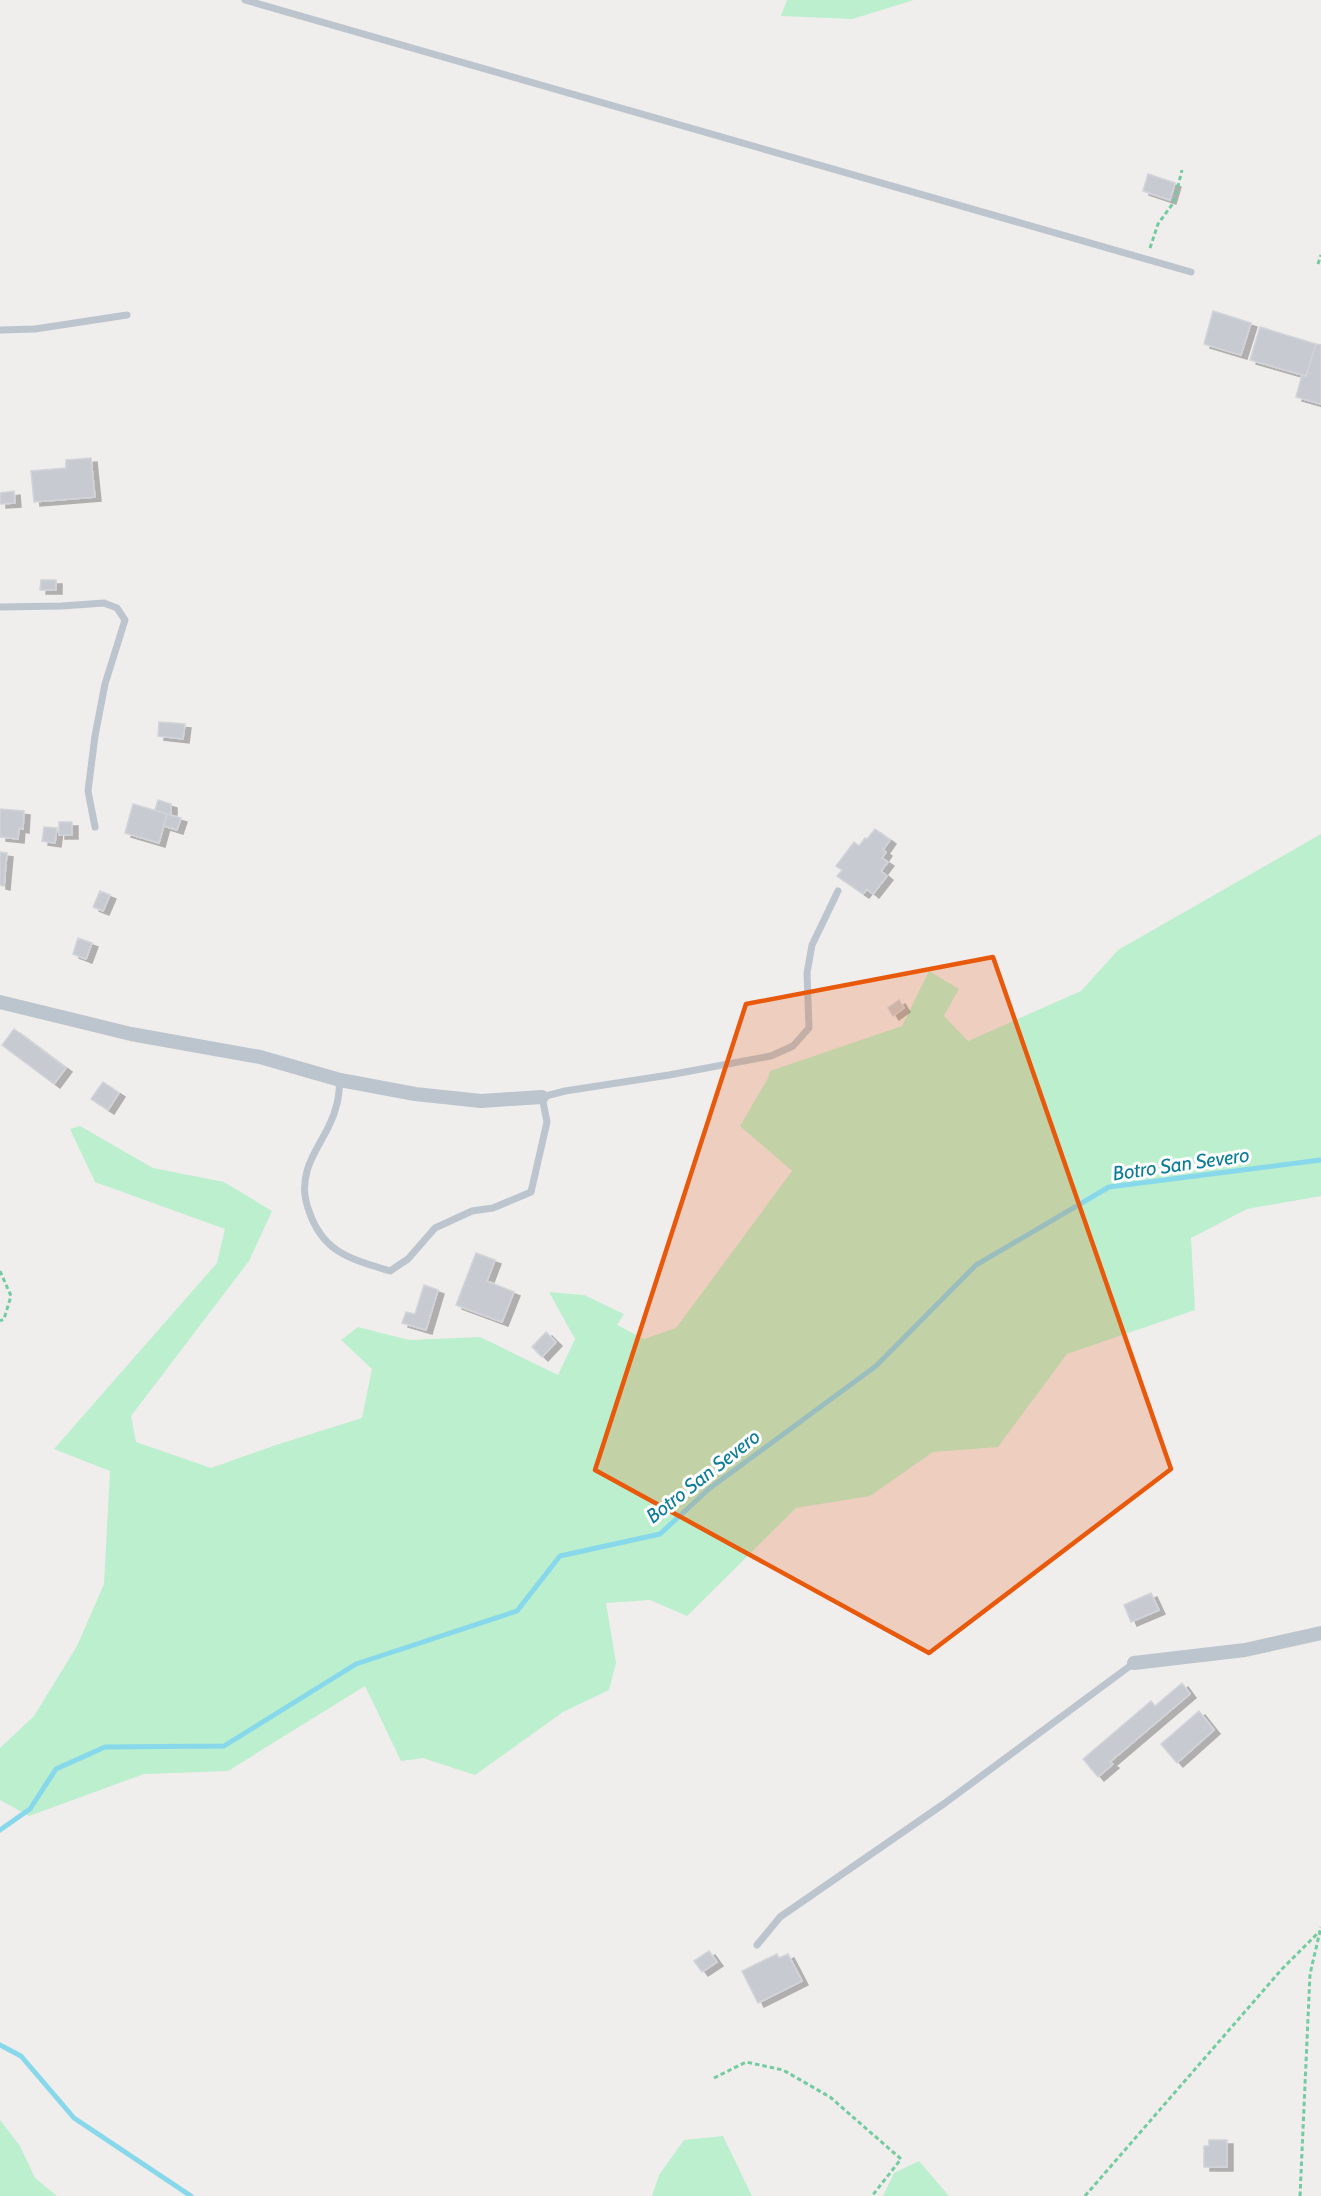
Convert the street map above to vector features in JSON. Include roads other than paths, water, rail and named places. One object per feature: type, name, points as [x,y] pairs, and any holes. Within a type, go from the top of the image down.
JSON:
[{"type":"street","points":[[0,1002],[131,1034],[260,1057],[340,1080],[415,1094],[481,1101],[542,1097]]},
{"type":"street","points":[[1134,1663],[1245,1650],[1321,1633]]},
{"type":"lane","points":[[245,0],[1191,272]]},
{"type":"lane","points":[[0,330],[36,329],[127,315]]},
{"type":"lane","points":[[0,606],[104,603],[117,608],[125,620],[105,684],[95,736],[88,791],[95,827]]},
{"type":"lane","points":[[340,1080],[336,1109],[308,1169],[303,1194],[312,1221],[321,1237],[335,1250],[360,1262],[390,1271],[408,1259],[435,1228],[472,1211],[493,1208],[531,1192],[547,1122],[542,1097],[565,1091],[771,1056],[793,1046],[809,1028],[807,973],[812,945],[838,891]]},
{"type":"lane","points":[[757,1945],[780,1917],[945,1803],[1134,1663]]},
{"type":"waterway","name":"Botro San Severo","points":[[0,1830],[30,1809],[56,1769],[105,1747],[224,1746],[356,1664],[517,1611],[560,1556],[660,1534],[710,1488],[876,1366],[976,1265],[1109,1187],[1321,1160]]},
{"type":"waterway","points":[[0,2045],[21,2056],[74,2118],[191,2196]]}]
